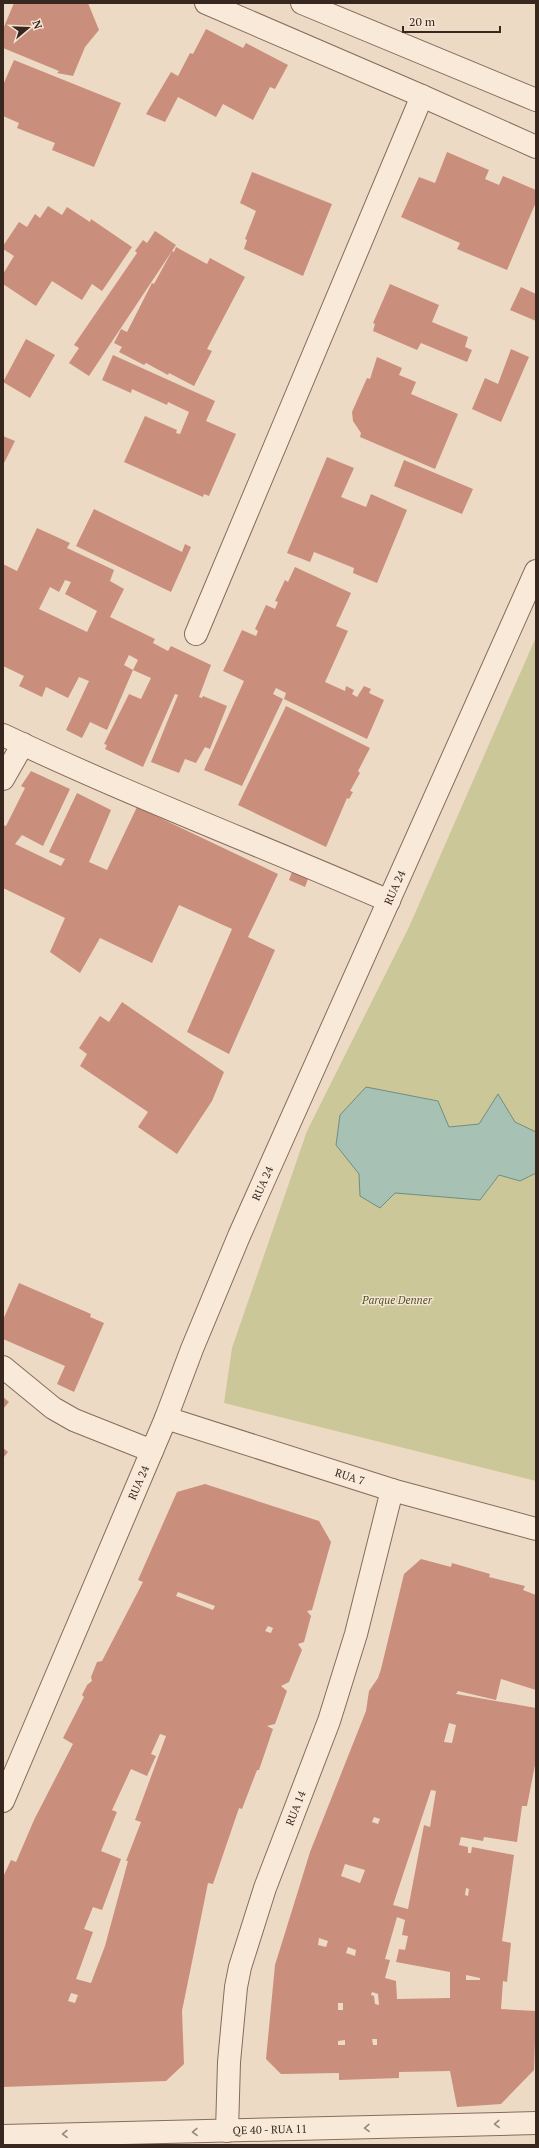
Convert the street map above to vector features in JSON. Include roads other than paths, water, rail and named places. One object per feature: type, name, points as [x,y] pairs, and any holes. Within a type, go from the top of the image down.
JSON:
[{"type":"street","points":[[206,3],[536,147]]},
{"type":"street","points":[[302,3],[536,100]]},
{"type":"street","points":[[196,634],[422,96]]},
{"type":"street","name":"RUA 24","points":[[3,1801],[166,1418],[192,1348],[239,1236],[536,571]]},
{"type":"street","points":[[3,735],[152,803],[313,868],[388,901]]},
{"type":"street","points":[[3,779],[23,744]]},
{"type":"street","points":[[3,1367],[53,1408],[74,1420],[152,1451]]},
{"type":"street","name":"RUA 7","points":[[166,1418],[392,1490],[536,1529]]},
{"type":"street","name":"RUA 14","points":[[227,2131],[229,2062],[236,1987],[240,1967],[265,1888],[329,1721],[356,1634],[392,1490]]},
{"type":"street","name":"QE 40 - RUA 11","points":[[3,2136],[536,2123]]},
{"type":"park label","name":"Parque Denner","points":[[397,1300]]}]
